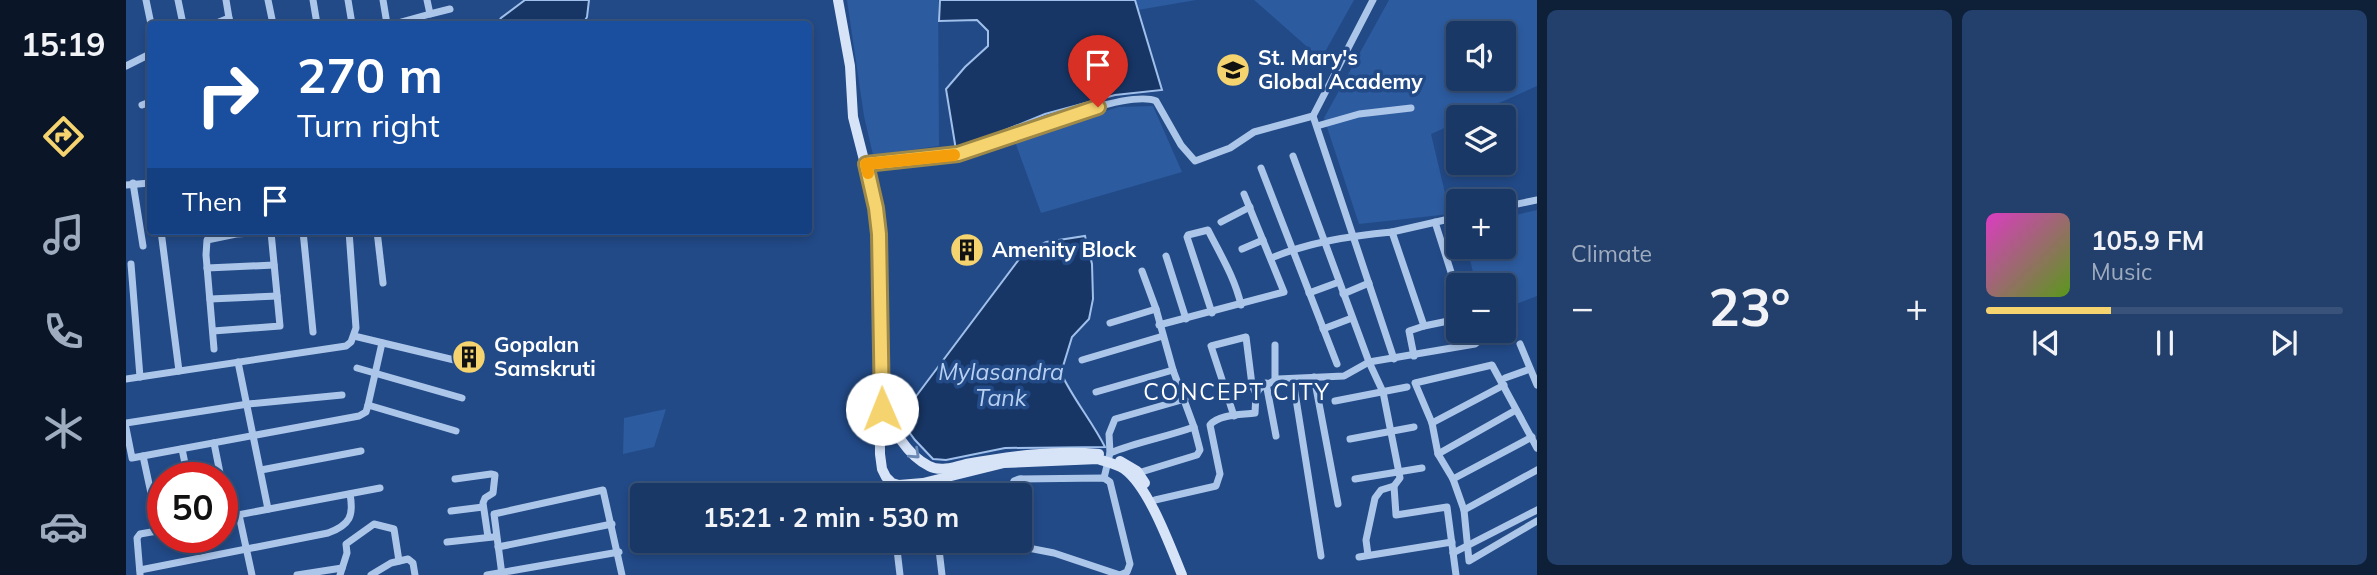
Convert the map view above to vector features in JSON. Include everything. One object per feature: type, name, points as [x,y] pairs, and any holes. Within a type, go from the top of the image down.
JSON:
[{"type":"main road","points":[[838,0],[850,66],[853,117],[876,208],[879,234],[882,469],[892,483]]},
{"type":"main road","points":[[881,396],[896,432],[930,467],[947,468],[999,458],[1079,452],[1108,457],[1129,465],[1138,473],[1154,500],[1189,575]]},
{"type":"main road","points":[[923,483],[1004,463],[1108,457],[1139,485],[1166,535],[1182,575]]},
{"type":"street","points":[[146,0],[150,21]]},
{"type":"street","points":[[178,0],[182,21]]},
{"type":"street","points":[[226,0],[229,21]]},
{"type":"street","points":[[268,0],[272,21]]},
{"type":"street","points":[[313,0],[316,21]]},
{"type":"street","points":[[348,0],[352,21]]},
{"type":"street","points":[[383,0],[386,21]]},
{"type":"street","points":[[427,0],[430,14]]},
{"type":"street","points":[[866,164],[950,156],[1079,112],[1117,102],[1149,98],[1156,101],[1181,145],[1195,161],[1230,148],[1254,132],[1313,116],[1373,0]]},
{"type":"street","points":[[405,21],[450,9]]},
{"type":"street","points":[[126,66],[147,56]]},
{"type":"street","points":[[1317,126],[1359,114],[1411,108]]},
{"type":"street","points":[[1313,116],[1394,359]]},
{"type":"street","points":[[1293,156],[1369,362],[1384,391],[1399,478],[1394,486],[1396,515],[1447,508],[1456,575]]},
{"type":"street","points":[[1261,168],[1337,364]]},
{"type":"street","points":[[130,184],[143,246]]},
{"type":"street","points":[[1159,325],[1284,292],[1244,194]]},
{"type":"street","points":[[1516,204],[1537,200]]},
{"type":"street","points":[[1221,222],[1250,207]]},
{"type":"street","points":[[1271,258],[1324,241],[1353,235],[1392,232],[1446,220]]},
{"type":"street","points":[[1434,222],[1451,273]]},
{"type":"street","points":[[1212,313],[1187,237],[1188,234],[1205,229],[1208,230],[1238,291],[1241,305]]},
{"type":"street","points":[[1392,232],[1424,326]]},
{"type":"street","points":[[162,235],[179,371]]},
{"type":"street","points":[[214,349],[207,240],[231,235]]},
{"type":"street","points":[[213,331],[281,326],[271,235]]},
{"type":"street","points":[[303,235],[313,332]]},
{"type":"street","points":[[126,379],[339,348],[351,342],[356,328],[349,235]]},
{"type":"street","points":[[377,235],[383,283]]},
{"type":"street","points":[[1242,249],[1263,240]]},
{"type":"street","points":[[1166,256],[1186,320]]},
{"type":"street","points":[[131,264],[140,377]]},
{"type":"street","points":[[207,268],[274,265]]},
{"type":"street","points":[[1138,473],[1197,455],[1200,450],[1142,271]]},
{"type":"street","points":[[1309,293],[1339,282]]},
{"type":"street","points":[[1343,293],[1369,284]]},
{"type":"street","points":[[210,299],[277,296]]},
{"type":"street","points":[[1110,323],[1156,309]]},
{"type":"street","points":[[1323,329],[1352,318]]},
{"type":"street","points":[[1414,356],[1409,331],[1446,321]]},
{"type":"street","points":[[354,336],[471,364]]},
{"type":"street","points":[[1082,360],[1163,336]]},
{"type":"street","points":[[1234,416],[1211,345],[1245,337],[1252,386],[1256,394]]},
{"type":"street","points":[[342,395],[248,404],[126,426],[132,458],[359,416],[366,412],[382,343]]},
{"type":"street","points":[[1154,500],[1216,486],[1220,474],[1210,425],[1213,421],[1255,413],[1256,394],[1266,383],[1275,380],[1344,376],[1369,362],[1476,343]]},
{"type":"street","points":[[1520,344],[1537,385]]},
{"type":"street","points":[[1275,345],[1275,380]]},
{"type":"street","points":[[239,362],[268,509]]},
{"type":"street","points":[[1537,448],[1504,381],[1492,365],[1415,383],[1432,423],[1438,454],[1453,479],[1464,510],[1469,561],[1537,521]]},
{"type":"street","points":[[357,368],[462,398]]},
{"type":"street","points":[[1432,423],[1530,369]]},
{"type":"street","points":[[1096,392],[1173,370]]},
{"type":"street","points":[[1314,377],[1338,504]]},
{"type":"street","points":[[1293,380],[1321,556]]},
{"type":"street","points":[[1266,383],[1276,436]]},
{"type":"street","points":[[1335,401],[1407,387]]},
{"type":"street","points":[[1104,478],[1109,434],[1115,419],[1185,399]]},
{"type":"street","points":[[368,405],[456,430]]},
{"type":"street","points":[[1438,454],[1516,410]]},
{"type":"street","points":[[1108,457],[1131,444],[1163,438],[1194,427]]},
{"type":"street","points":[[1350,439],[1414,427]]},
{"type":"street","points":[[1453,479],[1532,437]]},
{"type":"street","points":[[214,443],[218,462]]},
{"type":"street","points":[[182,449],[185,462]]},
{"type":"street","points":[[261,470],[361,451]]},
{"type":"street","points":[[143,456],[147,472]]},
{"type":"street","points":[[1355,479],[1422,468]]},
{"type":"street","points":[[1464,510],[1537,470]]},
{"type":"street","points":[[454,479],[495,475],[493,493],[484,499],[483,507],[492,537],[498,547],[502,574]]},
{"type":"street","points":[[1013,483],[1021,479],[1104,478],[1110,482],[1130,564],[1127,572],[1120,575],[1054,553],[1032,549]]},
{"type":"street","points":[[1021,479],[1021,483]]},
{"type":"street","points":[[1368,555],[1366,540],[1375,498],[1381,490],[1394,486]]},
{"type":"street","points":[[252,575],[239,515],[380,488]]},
{"type":"street","points":[[492,537],[494,514],[603,491],[619,552],[622,575]]},
{"type":"street","points":[[147,533],[137,538],[140,573],[338,530],[352,514],[350,494]]},
{"type":"street","points":[[451,511],[483,507]]},
{"type":"street","points":[[1453,553],[1537,510]]},
{"type":"street","points":[[297,575],[341,572],[347,553],[346,544],[374,524],[394,529],[399,561]]},
{"type":"street","points":[[498,547],[612,524]]},
{"type":"street","points":[[447,542],[492,537]]},
{"type":"street","points":[[1359,557],[1452,542]]},
{"type":"street","points":[[487,575],[619,552]]},
{"type":"street","points":[[898,553],[900,575]]},
{"type":"street","points":[[939,553],[942,575]]},
{"type":"street","points":[[371,575],[399,561],[411,561],[415,575]]},
{"type":"shaded area","points":[[847,0],[938,0],[939,146],[873,155],[864,116]]},
{"type":"shaded area","points":[[1135,0],[1196,0],[1138,10]]},
{"type":"shaded area","points":[[1254,0],[1354,0],[1321,59]]},
{"type":"shaded area","points":[[1389,0],[1537,0],[1537,86],[1495,105],[1446,105],[1446,127],[1431,134],[1446,197],[1446,214],[1359,224],[1324,118]]},
{"type":"shaded area","points":[[1153,106],[1182,172],[1041,213],[1014,139],[1119,107]]},
{"type":"shaded area","points":[[1537,210],[1537,296],[1516,304],[1516,273],[1473,273],[1470,259],[1516,259],[1516,215]]},
{"type":"shaded area","points":[[666,409],[654,447],[623,454],[624,418]]},
{"type":"water","points":[[525,0],[589,0],[585,21],[499,21]]},
{"type":"water","points":[[940,0],[1135,0],[1162,90],[1115,95],[1045,114],[956,150],[946,89],[988,46],[988,31],[977,20],[939,21]]},
{"type":"water","name":"Mylasandra Tank","points":[[1085,236],[1092,264],[1093,299],[1089,319],[1072,337],[1061,373],[1105,447],[1005,448],[946,460],[933,459],[901,421],[908,407],[1023,254],[1046,242]]},
{"type":"slow traffic","points":[[868,173],[866,164],[954,155]]},
{"type":"place","name":"St. Mary's Global Academy","points":[[1233,70]]},
{"type":"place","name":"Amenity Block","points":[[967,250]]},
{"type":"place","name":"Gopalan Samskruti","points":[[469,357]]},
{"type":"district","name":"CONCEPT CITY","points":[[1237,392]]},
{"type":"route","points":[[882,409],[879,234],[866,164],[950,156],[1098,107]]}]
